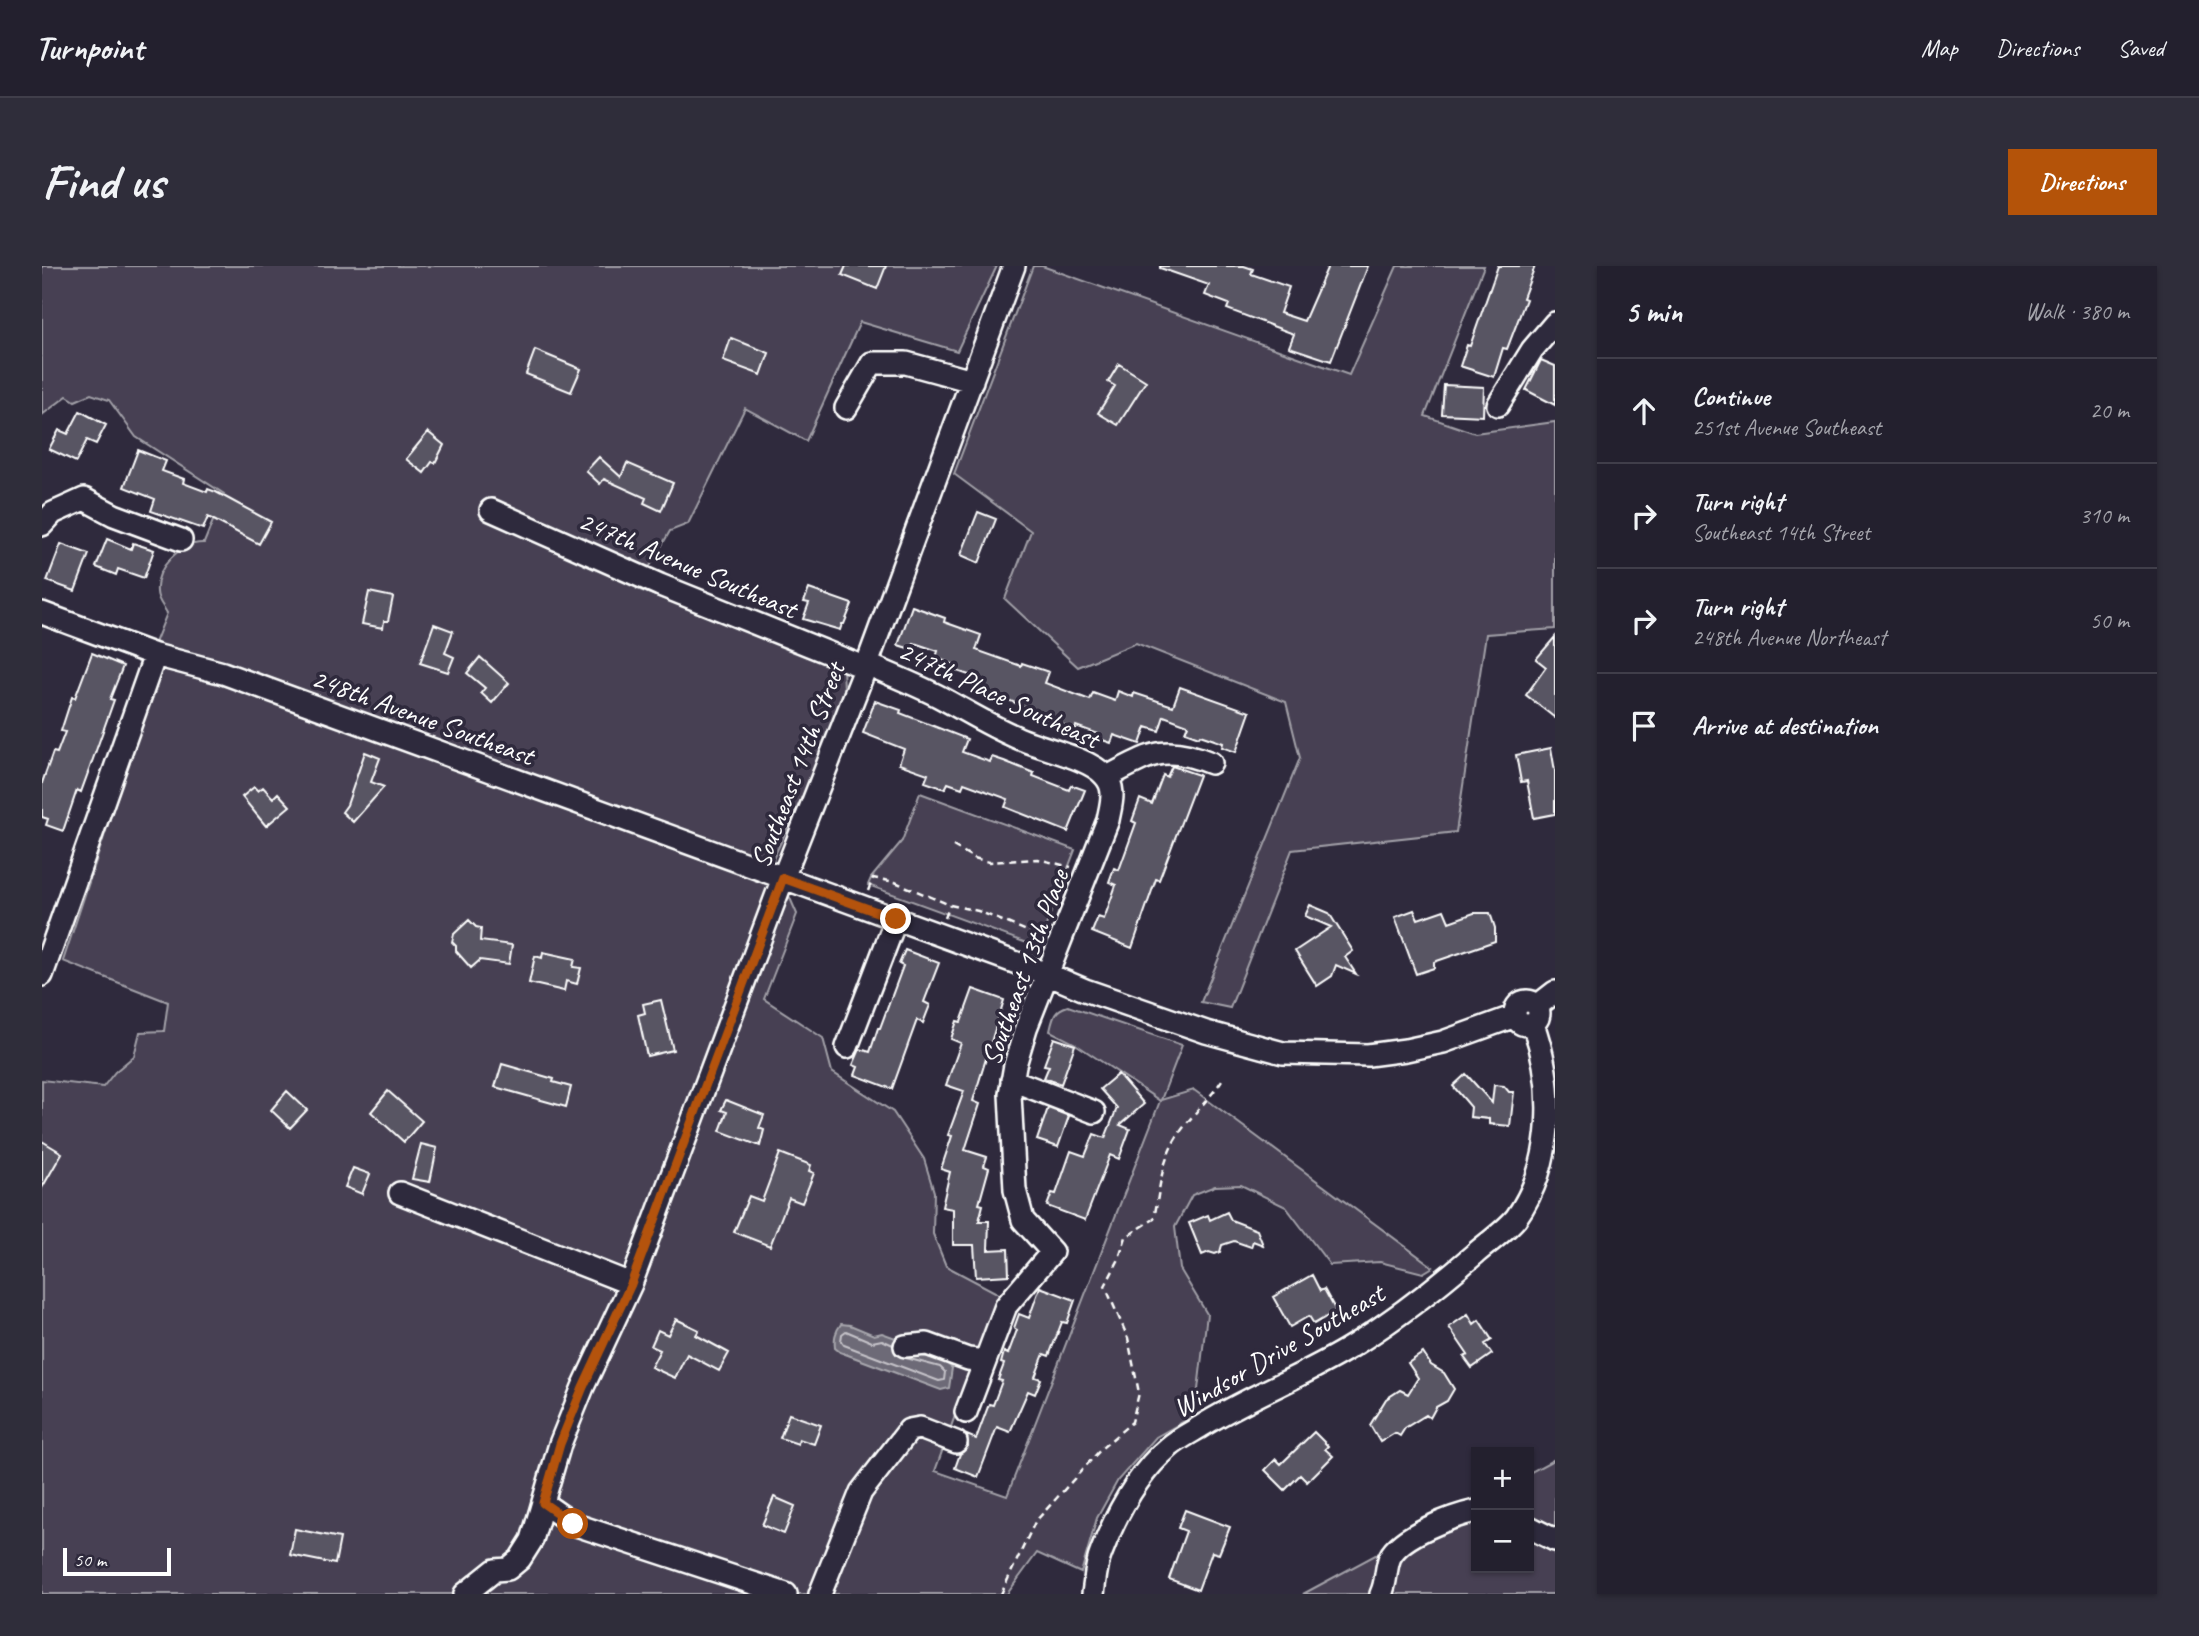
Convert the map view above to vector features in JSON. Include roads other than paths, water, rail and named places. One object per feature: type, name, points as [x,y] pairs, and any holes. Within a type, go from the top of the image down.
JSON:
[{"type":"street","name":"Southeast 14th Street","points":[[465,1594],[495,1570],[508,1569],[520,1559],[532,1540],[560,1444],[631,1284],[783,878],[866,666],[1014,266]]},
{"type":"street","points":[[1498,405],[1532,349],[1555,324]]},
{"type":"street","points":[[846,408],[872,363],[906,363],[972,381]]},
{"type":"street","points":[[42,524],[53,513],[84,499],[114,514],[181,540]]},
{"type":"street","name":"247th Avenue Southeast","points":[[491,510],[660,585],[866,666]]},
{"type":"street","name":"248th Avenue Southeast","points":[[42,613],[155,655],[223,673],[1085,990],[1206,1032],[1283,1053],[1368,1055],[1443,1042],[1528,1015],[1555,992]]},
{"type":"street","points":[[42,975],[155,655]]},
{"type":"street","name":"247th Place Southeast","points":[[866,666],[941,698],[995,728],[1091,765],[1107,777]]},
{"type":"street","points":[[1107,777],[1151,756],[1171,751],[1187,753],[1211,763]]},
{"type":"street","name":"Southeast 13th Place","points":[[985,1361],[1006,1306],[1052,1252],[1023,1220],[1015,1190],[1009,1119],[1012,1080],[1026,1028],[1108,820],[1113,797],[1107,777]]},
{"type":"street","points":[[847,1047],[896,919]]},
{"type":"street","name":"Windsor Drive Southeast","points":[[1093,1594],[1100,1555],[1116,1518],[1140,1476],[1170,1446],[1219,1415],[1353,1346],[1441,1283],[1515,1219],[1533,1190],[1552,1135],[1550,1072],[1539,1037],[1528,1015]]},
{"type":"street","points":[[1012,1080],[1094,1112]]},
{"type":"street","points":[[400,1192],[631,1284]]},
{"type":"street","points":[[905,1346],[927,1344],[968,1359],[985,1361],[966,1412]]},
{"type":"street","points":[[820,1594],[861,1492],[909,1430],[920,1428],[957,1442]]},
{"type":"street","points":[[543,1503],[573,1524],[786,1594]]},
{"type":"street","points":[[1381,1594],[1385,1586],[1385,1574],[1395,1549],[1409,1538],[1471,1512]]},
{"type":"street","points":[[1534,1530],[1555,1540]]},
{"type":"water","points":[[841,1324],[874,1335],[882,1333],[904,1341],[916,1354],[944,1361],[952,1368],[949,1388],[941,1390],[840,1352],[835,1348],[835,1341]]}]
